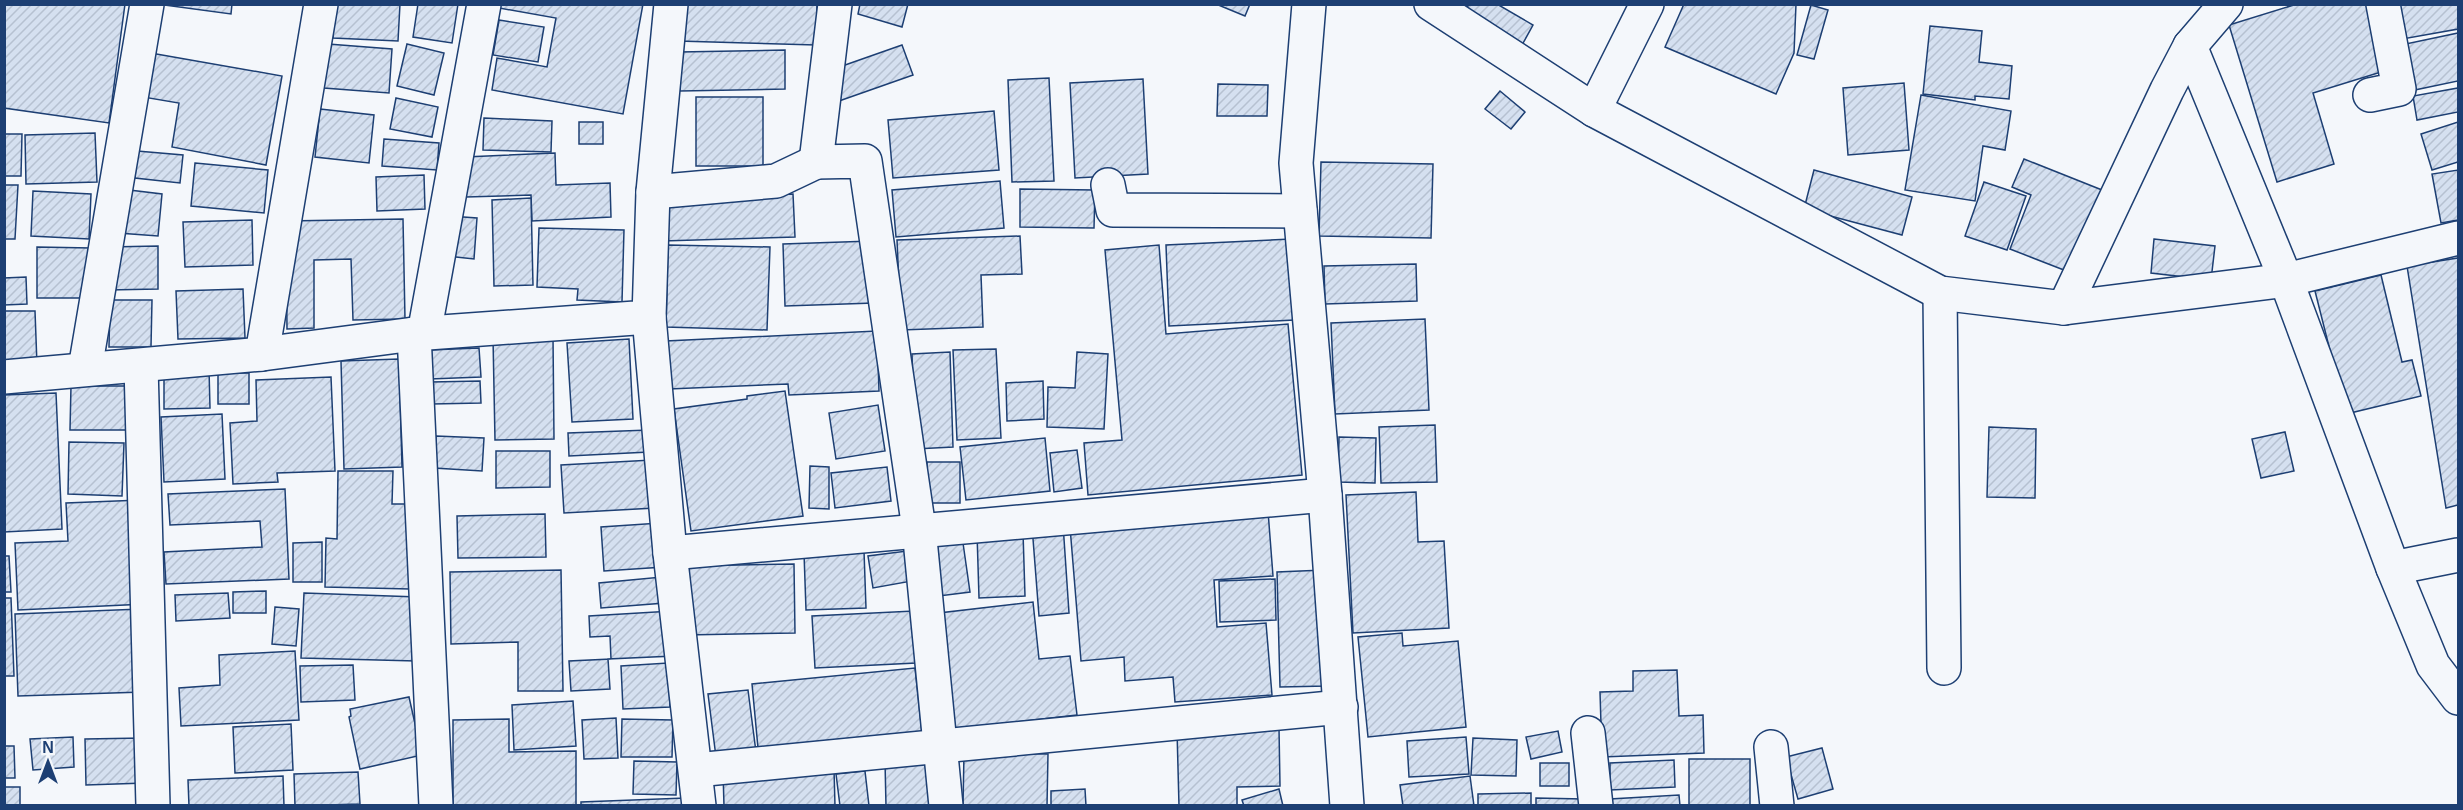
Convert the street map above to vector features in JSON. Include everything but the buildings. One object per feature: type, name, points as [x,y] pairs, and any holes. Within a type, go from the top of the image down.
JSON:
[{"type":"street","points":[[85,369],[147,4]]},
{"type":"street","points":[[262,354],[321,4]]},
{"type":"street","points":[[436,806],[419,334],[483,4]]},
{"type":"street","points":[[671,4],[653,192],[649,317],[670,553],[699,806]]},
{"type":"street","points":[[816,162],[835,4]]},
{"type":"street","points":[[1309,4],[1296,163],[1341,707],[1347,806]]},
{"type":"street","points":[[1431,4],[1593,110],[1940,293],[2064,308],[2286,280],[2458,238]]},
{"type":"street","points":[[1593,110],[1647,4]]},
{"type":"street","points":[[2064,308],[2190,46],[2226,4]]},
{"type":"street","points":[[2370,95],[2399,89],[2384,4]]},
{"type":"street","points":[[2190,46],[2286,280],[2393,568],[2433,665],[2458,698]]},
{"type":"street","points":[[653,192],[776,181],[816,162],[865,161],[919,529],[946,806]]},
{"type":"street","points":[[1108,185],[1113,210],[1300,211]]},
{"type":"street","points":[[1940,293],[1944,668]]},
{"type":"street","points":[[4,377],[262,354],[419,334],[649,317]]},
{"type":"street","points":[[141,366],[153,806]]},
{"type":"street","points":[[670,553],[919,529],[1324,495]]},
{"type":"street","points":[[2393,568],[2458,555]]},
{"type":"street","points":[[696,770],[1341,707]]},
{"type":"street","points":[[1588,733],[1596,806]]},
{"type":"street","points":[[1771,747],[1777,806]]}]
